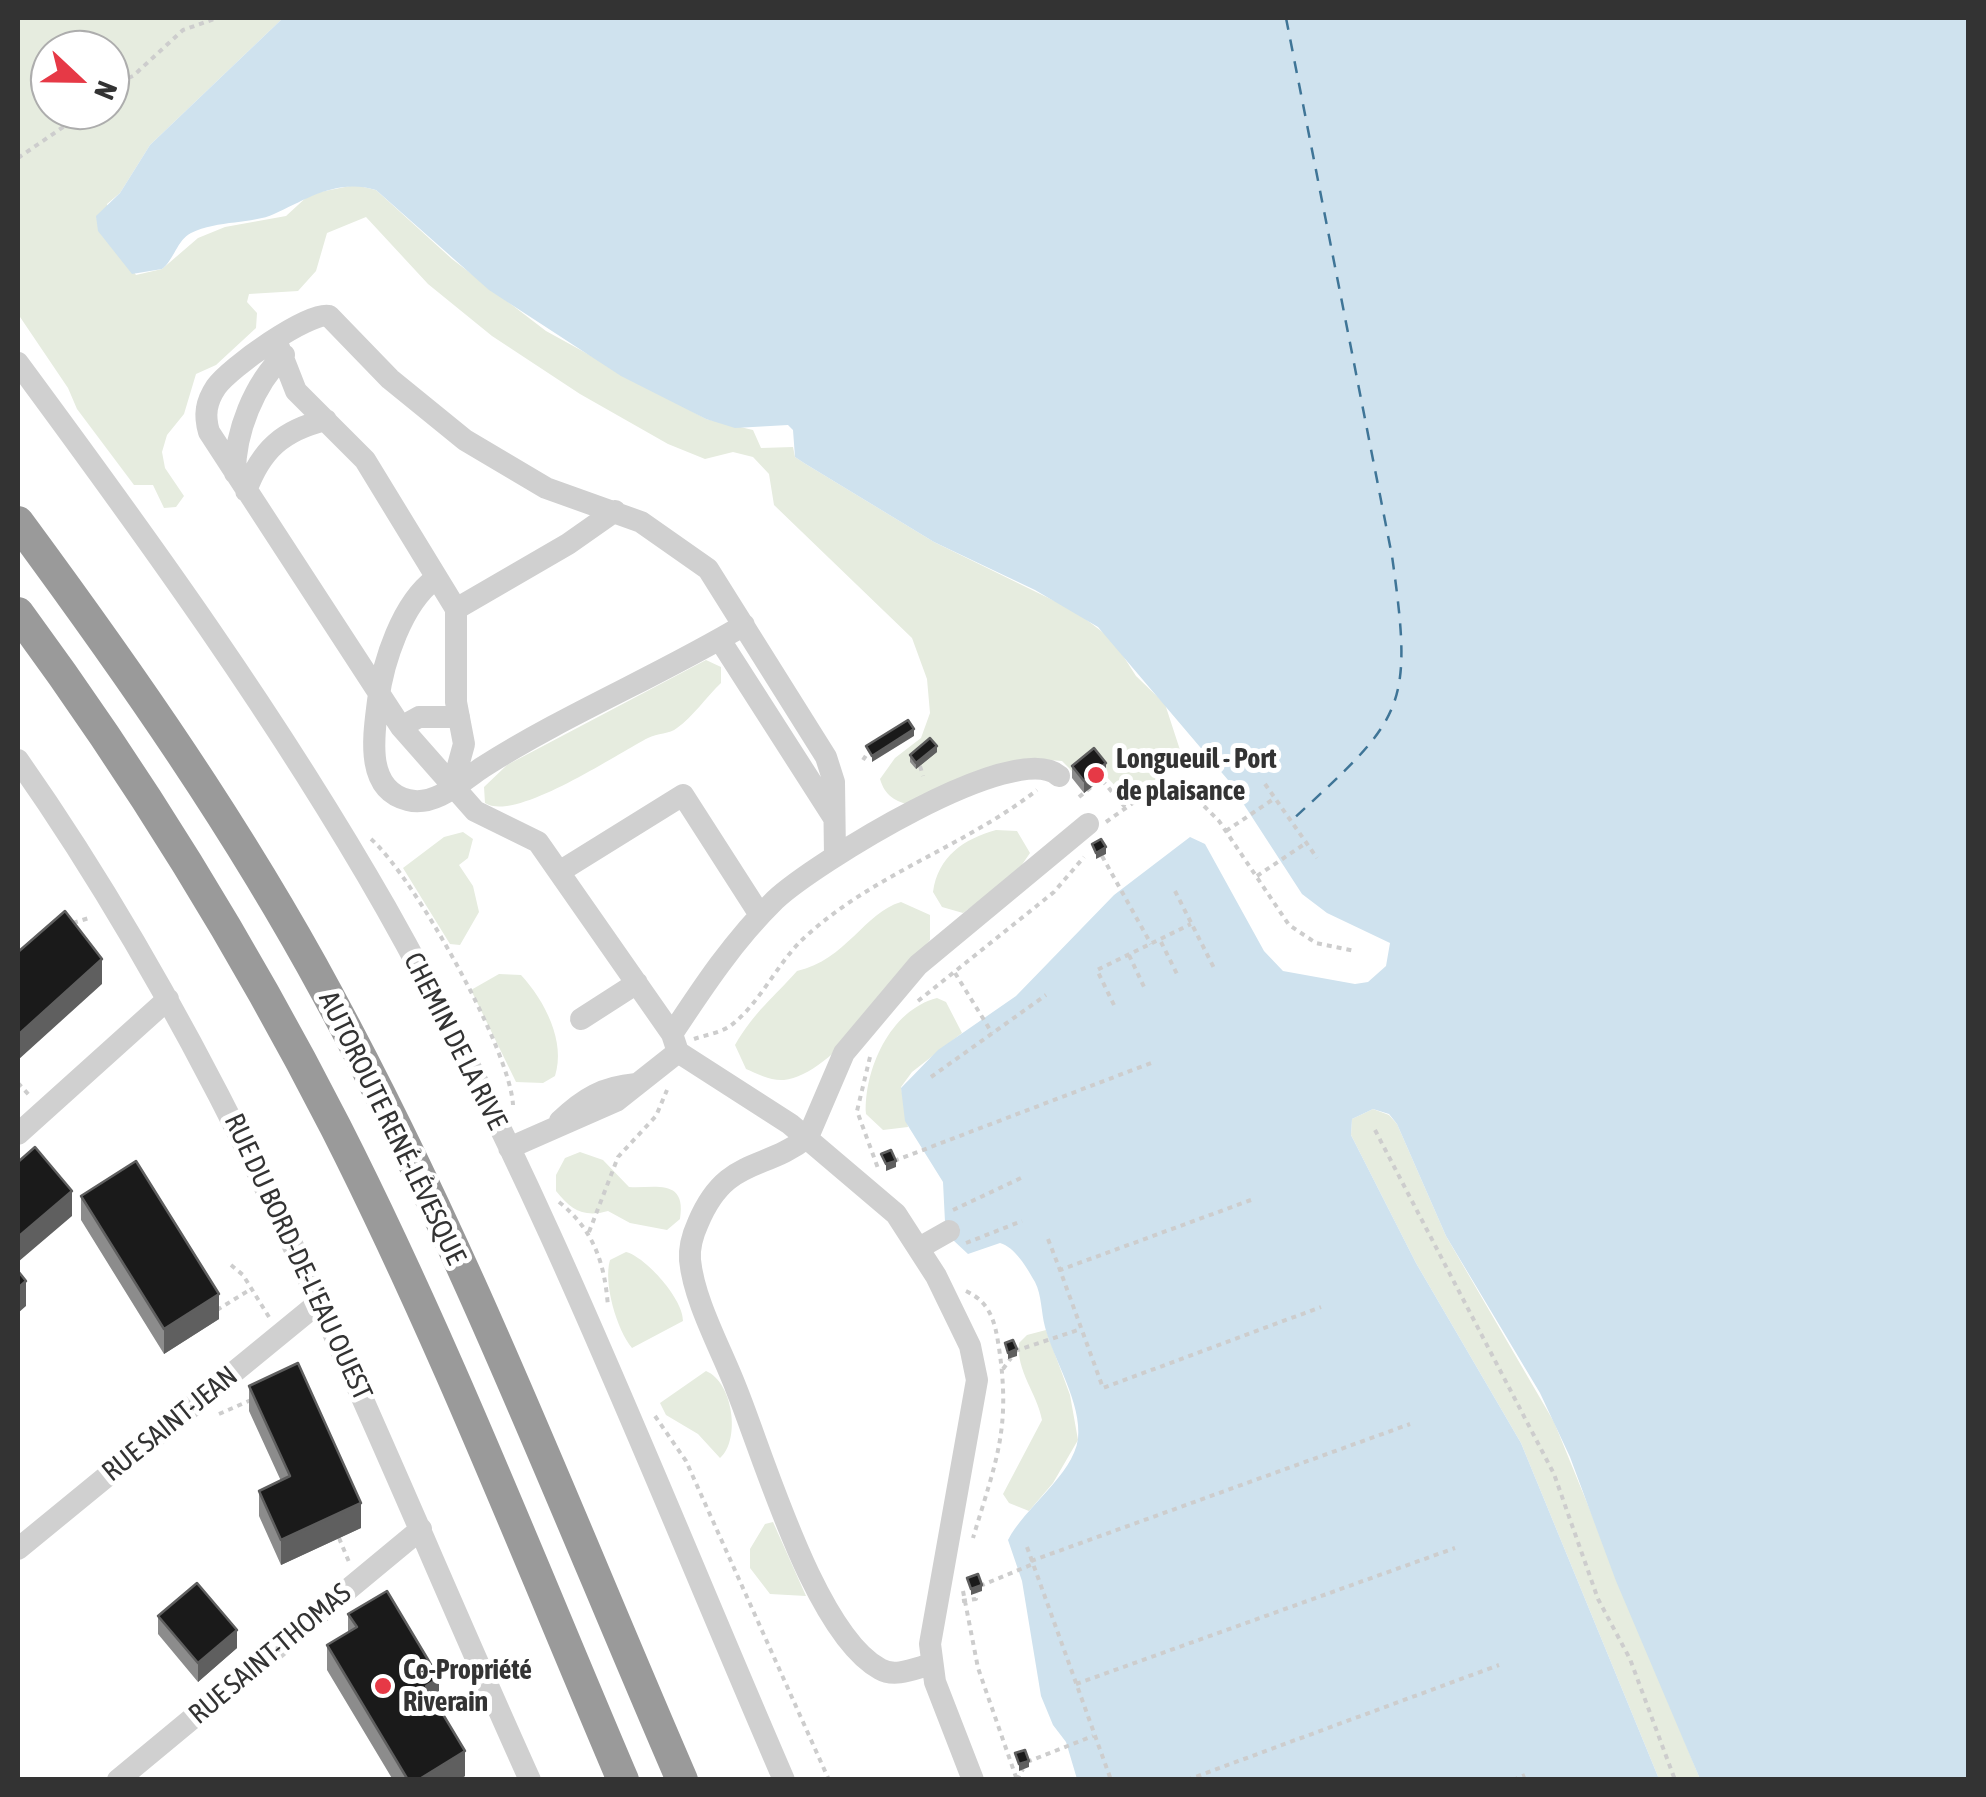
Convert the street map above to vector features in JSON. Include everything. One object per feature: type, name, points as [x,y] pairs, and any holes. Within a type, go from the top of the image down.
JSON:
[{"type":"highway","name":"AUTOROUTE RENÉ-LÉVESQUE","points":[[18,522],[178,746],[328,996],[437,1213],[682,1780]]},
{"type":"highway","name":"AUTOROUTE RENÉ-LÉVESQUE","points":[[18,614],[178,850],[310,1080],[412,1290],[623,1780]]},
{"type":"street","points":[[835,856],[834,782],[826,757],[708,569],[665,537],[615,511],[527,479],[465,440],[390,379],[329,316],[314,316],[280,348],[227,374],[209,399],[209,432],[401,727],[474,811],[530,836],[681,1042],[808,1138],[825,1158],[896,1214],[919,1248],[970,1346],[977,1380],[933,1625],[932,1664],[973,1780]]},
{"type":"street","points":[[280,348],[296,391],[365,460],[456,609],[459,716],[464,744],[452,788]]},
{"type":"street","points":[[240,482],[237,448],[258,391],[280,348]]},
{"type":"street","name":"CHEMIN DE LA RIVE","points":[[18,362],[173,575],[323,801],[413,958],[509,1148],[784,1780]]},
{"type":"street","points":[[240,482],[267,449],[295,429],[326,420]]},
{"type":"street","points":[[456,609],[583,535],[615,511]]},
{"type":"street","points":[[435,579],[421,591],[409,613],[389,656],[379,695],[374,761],[391,790],[418,802],[452,788],[571,717],[744,625]]},
{"type":"street","points":[[720,640],[834,818]]},
{"type":"street","points":[[401,727],[419,716],[459,716]]},
{"type":"street","name":"RUE DU BORD-DE-L'EAU OUEST","points":[[18,760],[168,999],[229,1110],[322,1300],[524,1778]]},
{"type":"street","points":[[509,1148],[554,1126],[595,1128],[622,1114],[643,1083],[681,1042],[717,966],[760,915],[794,884],[835,856],[993,774],[1038,766],[1053,780]]},
{"type":"street","points":[[560,872],[683,795],[760,915]]},
{"type":"street","points":[[932,1664],[894,1673],[879,1669],[834,1618],[792,1534],[690,1264],[697,1223],[721,1186],[748,1165],[808,1138],[844,1053],[918,965],[1090,817]]},
{"type":"street","points":[[581,1020],[636,983]]},
{"type":"street","points":[[18,1134],[168,999]]},
{"type":"street","points":[[919,1248],[947,1232]]},
{"type":"street","name":"RUE SAINT-JEAN","points":[[18,1549],[322,1300]]},
{"type":"street","name":"RUE SAINT-THOMAS","points":[[118,1780],[421,1528]]},
{"type":"path","points":[[130,77],[183,30],[217,18]]},
{"type":"path","points":[[18,158],[59,130]]},
{"type":"path","points":[[863,760],[881,743]]},
{"type":"path","points":[[920,766],[923,776]]},
{"type":"path","points":[[1126,808],[1101,779],[1079,797],[1090,817],[1101,826],[1126,808],[1160,783],[1174,780],[1195,796],[1226,831],[1295,931],[1325,946],[1355,951]]},
{"type":"path","points":[[681,1042],[735,1022],[787,956],[834,913],[902,868],[986,826],[1053,780]]},
{"type":"path","points":[[1265,784],[1316,858]]},
{"type":"path","points":[[1226,831],[1274,798]]},
{"type":"path","points":[[1257,876],[1306,843]]},
{"type":"path","points":[[908,1010],[1054,892],[1091,852]]},
{"type":"path","points":[[1102,856],[1151,944]]},
{"type":"path","points":[[1174,891],[1214,968]]},
{"type":"path","points":[[66,926],[92,916]]},
{"type":"path","points":[[1114,1005],[1097,970],[1191,924]]},
{"type":"path","points":[[1160,940],[1177,974]]},
{"type":"path","points":[[1128,955],[1146,989]]},
{"type":"path","points":[[955,973],[992,1033]]},
{"type":"path","points":[[932,1077],[1046,995]]},
{"type":"path","points":[[876,1046],[856,1102],[876,1164]]},
{"type":"path","points":[[893,1161],[1151,1063]]},
{"type":"path","points":[[589,1232],[611,1170],[656,1116],[670,1084]]},
{"type":"path","points":[[1375,1130],[1554,1474],[1598,1598],[1616,1627],[1675,1780]]},
{"type":"path","points":[[947,1232],[1021,1178]]},
{"type":"path","points":[[555,1198],[589,1232],[602,1266],[608,1314]]},
{"type":"path","points":[[1060,1270],[1250,1200]]},
{"type":"path","points":[[947,1232],[1022,1220]]},
{"type":"path","points":[[1048,1239],[1102,1388],[1321,1307]]},
{"type":"path","points":[[231,1265],[279,1334]]},
{"type":"path","points":[[215,1312],[251,1289]]},
{"type":"path","points":[[960,1293],[966,1291],[980,1299],[994,1317],[1007,1396],[1002,1434],[968,1551]]},
{"type":"path","points":[[1015,1351],[1082,1329]]},
{"type":"path","points":[[1004,1369],[1011,1358]]},
{"type":"path","points":[[208,1418],[260,1396]]},
{"type":"path","points":[[648,1405],[686,1461],[830,1780]]},
{"type":"path","points":[[980,1586],[1032,1562],[1410,1424]]},
{"type":"path","points":[[1027,1548],[1111,1780]]},
{"type":"path","points":[[1076,1684],[1455,1548]]},
{"type":"path","points":[[962,1583],[982,1681],[1017,1780]]},
{"type":"path","points":[[964,1602],[976,1599],[976,1593]]},
{"type":"path","points":[[1187,1780],[1500,1665]]},
{"type":"path","points":[[430,1718],[459,1703]]},
{"type":"path","points":[[1028,1762],[1095,1736]]},
{"type":"path","points":[[1017,1780],[1023,1769]]},
{"type":"path","points":[[1513,1780],[1525,1775]]},
{"type":"shaded area","points":[[18,18],[283,18],[150,145],[120,193],[107,204],[120,254],[136,275],[162,269],[198,238],[225,227],[286,216],[310,194],[355,185],[376,190],[452,259],[546,331],[706,419],[753,430],[761,448],[793,447],[795,457],[934,542],[1075,611],[1113,640],[1136,676],[1165,704],[1181,753],[1175,768],[1128,800],[1106,776],[1076,775],[1062,761],[1041,760],[984,770],[912,806],[892,797],[880,779],[895,758],[921,738],[930,713],[927,679],[912,638],[774,505],[769,474],[753,457],[733,452],[705,459],[668,444],[580,394],[492,336],[428,284],[366,217],[327,233],[316,271],[298,291],[249,294],[247,302],[257,313],[256,328],[216,365],[196,374],[184,414],[167,435],[162,452],[165,468],[184,496],[176,507],[164,508],[153,485],[134,485],[77,409],[68,388],[18,314]]},
{"type":"shaded area","points":[[706,660],[721,667],[721,683],[674,730],[648,738],[542,795],[499,807],[485,803],[484,787],[507,765]]},
{"type":"shaded area","points":[[996,830],[1017,831],[1030,853],[1015,875],[963,913],[942,907],[933,892],[940,868],[963,844]]},
{"type":"shaded area","points":[[463,832],[473,839],[468,858],[459,865],[473,886],[479,912],[460,945],[450,944],[403,868],[444,837]]},
{"type":"shaded area","points":[[901,902],[930,915],[930,940],[844,1044],[803,1074],[784,1080],[746,1069],[735,1045],[765,1005],[797,971],[829,957],[876,915]]},
{"type":"shaded area","points":[[499,974],[521,975],[551,1022],[558,1063],[555,1076],[543,1083],[516,1082],[471,990]]},
{"type":"shaded area","points":[[937,998],[946,1002],[962,1033],[912,1072],[901,1087],[908,1127],[883,1130],[866,1114],[875,1061],[893,1028],[920,1005]]},
{"type":"shaded area","points":[[1373,1109],[1389,1115],[1397,1124],[1446,1236],[1554,1422],[1700,1779],[1659,1779],[1521,1443],[1416,1263],[1351,1135],[1352,1119]]},
{"type":"shaded area","points":[[580,1152],[603,1160],[629,1187],[673,1191],[681,1206],[680,1219],[667,1230],[630,1223],[608,1211],[592,1214],[573,1208],[556,1191],[556,1175],[565,1158]]},
{"type":"shaded area","points":[[626,1252],[662,1280],[677,1302],[683,1321],[632,1348],[617,1318],[608,1281],[610,1260]]},
{"type":"shaded area","points":[[1046,1330],[1070,1395],[1078,1440],[1053,1483],[1029,1511],[1009,1503],[1003,1494],[1042,1420],[1021,1363],[1019,1343],[1027,1335]]},
{"type":"shaded area","points":[[706,1371],[723,1387],[731,1412],[730,1438],[720,1458],[698,1434],[666,1415],[660,1403]]},
{"type":"shaded area","points":[[773,1522],[806,1596],[770,1594],[750,1568],[750,1549],[765,1524]]},
{"type":"water","points":[[283,18],[1968,18],[1968,1779],[1700,1779],[1616,1581],[1570,1457],[1540,1393],[1446,1236],[1397,1124],[1389,1114],[1373,1109],[1352,1119],[1351,1135],[1416,1263],[1521,1443],[1659,1779],[1077,1779],[1066,1742],[1053,1725],[1041,1696],[1022,1581],[1008,1540],[1074,1452],[1078,1439],[1076,1411],[1049,1340],[1037,1287],[1024,1265],[1011,1249],[1000,1243],[968,1254],[953,1240],[945,1222],[943,1182],[905,1121],[901,1088],[938,1050],[1016,996],[1114,895],[1190,837],[1205,844],[1264,951],[1283,971],[1355,984],[1368,982],[1386,966],[1390,943],[1327,913],[1302,894],[1228,780],[1098,627],[1035,590],[934,542],[804,463],[795,457],[793,430],[788,425],[735,428],[706,419],[621,376],[489,290],[376,190],[335,188],[266,217],[201,229],[186,236],[162,269],[132,274],[98,231],[96,216],[120,193],[150,145]]},
{"type":"building","points":[[908,720],[914,729],[872,756],[866,746]]},
{"type":"building","points":[[930,738],[937,746],[916,763],[910,755]]},
{"type":"building","points":[[1094,748],[1106,763],[1084,781],[1072,766]]},
{"type":"building","points":[[1101,839],[1106,847],[1096,853],[1092,844]]},
{"type":"building","points":[[65,911],[102,959],[18,1035],[18,952]]},
{"type":"building","points":[[35,1147],[72,1191],[18,1237],[18,1162]]},
{"type":"building","points":[[891,1150],[896,1161],[886,1164],[881,1154]]},
{"type":"building","points":[[136,1161],[219,1294],[164,1329],[81,1196]]},
{"type":"building","points":[[18,1271],[26,1281],[18,1288]]},
{"type":"building","points":[[1013,1340],[1017,1349],[1008,1353],[1005,1343]]},
{"type":"building","points":[[298,1363],[361,1503],[281,1540],[259,1491],[290,1476],[249,1386]]},
{"type":"building","points":[[978,1574],[982,1585],[971,1589],[967,1578]]},
{"type":"building","points":[[197,1583],[237,1630],[198,1663],[158,1616]]},
{"type":"building","name":"Co-Propriété Riverain","points":[[387,1591],[439,1678],[426,1686],[465,1751],[418,1780],[408,1780],[327,1645],[357,1627],[348,1614]]},
{"type":"building","points":[[1025,1750],[1029,1761],[1019,1764],[1015,1753]]},
{"type":"ferry route","points":[[1286,18],[1392,556],[1401,648],[1400,681],[1392,708],[1378,732],[1358,758],[1291,821]]},
{"type":"place","name":"Longueuil - Port de plaisance","points":[[1096,775]]},
{"type":"place","name":"Co-Propriété Riverain","points":[[383,1686]]}]
